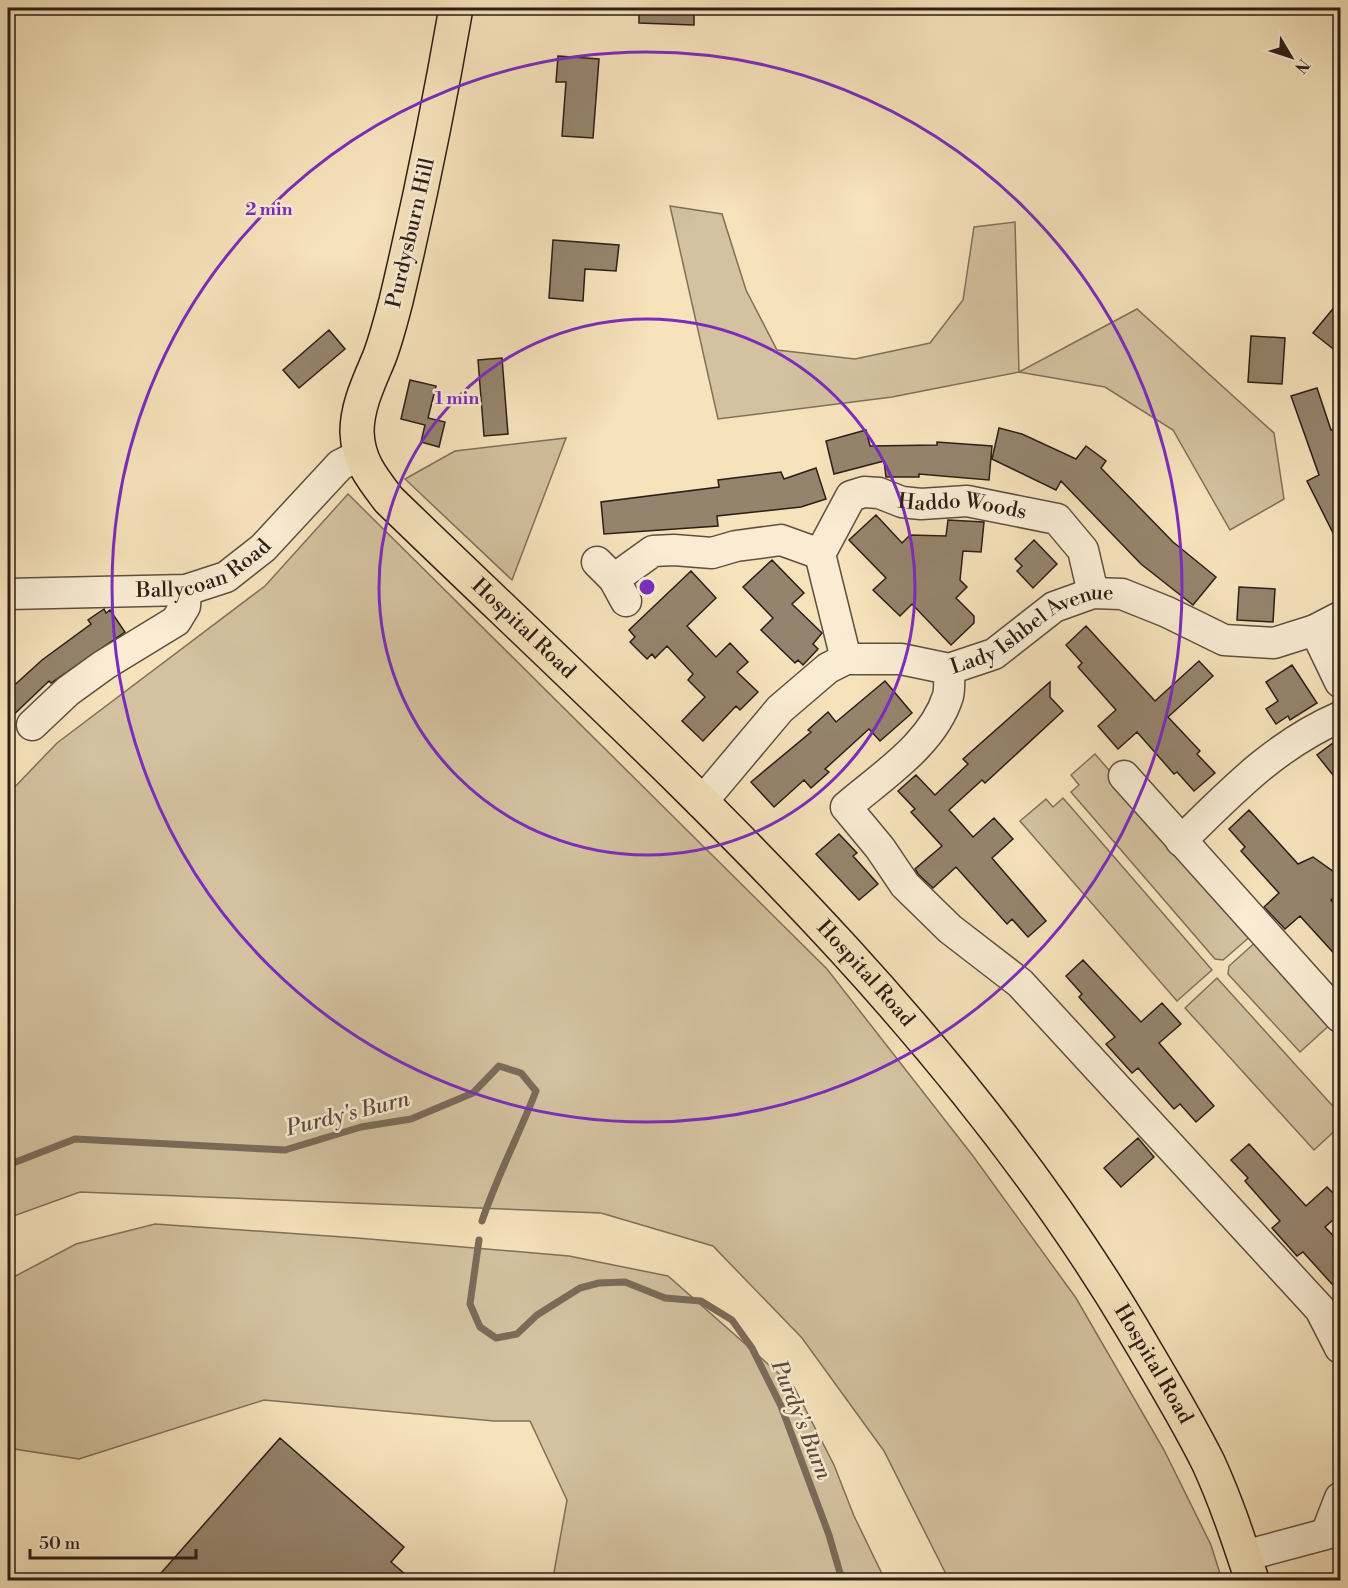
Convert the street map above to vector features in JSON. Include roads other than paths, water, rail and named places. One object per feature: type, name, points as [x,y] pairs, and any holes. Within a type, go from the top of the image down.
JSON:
[{"type":"main road","name":"Purdysburn Hill","points":[[360,455],[357,430],[360,405],[380,355],[395,303],[435,127],[456,8]]},
{"type":"main road","name":"Hospital Road","points":[[360,455],[368,472],[389,500],[777,879],[883,994],[976,1103],[1063,1220],[1116,1302],[1178,1406],[1208,1463],[1248,1568]]},
{"type":"street","name":"Ballycoan Road","points":[[8,594],[186,590],[226,577],[263,548],[340,465],[360,455]]},
{"type":"street","name":"Haddo Woods","points":[[820,554],[851,496],[864,492],[879,493],[902,502],[921,504],[967,501],[1057,519],[1083,550],[1093,593]]},
{"type":"street","points":[[612,581],[653,551],[712,553],[736,546],[781,540],[820,554],[846,658],[828,668],[780,709],[701,803]]},
{"type":"street","points":[[32,725],[68,691],[104,665],[176,621],[185,606],[186,590]]},
{"type":"street","name":"Lady Ishbel Avenue","points":[[846,658],[901,659],[949,669],[994,654],[1054,607],[1093,593],[1122,594],[1167,612],[1224,640],[1274,643],[1328,623]]},
{"type":"street","points":[[1328,623],[1341,682]]},
{"type":"street","points":[[949,669],[949,694],[939,719],[918,744],[846,807],[880,848],[905,885],[950,929],[1020,983],[1320,1309],[1341,1348]]},
{"type":"street","points":[[1181,841],[1272,756],[1308,731],[1341,717]]},
{"type":"street","points":[[1124,776],[1341,1017]]},
{"type":"street","points":[[1248,1568],[1326,1534],[1341,1498]]},
{"type":"waterway","name":"Purdy's Burn","points":[[8,1165],[75,1139],[285,1150],[361,1127],[411,1119],[473,1093],[499,1066],[521,1073],[536,1091],[482,1221]]},
{"type":"waterway","name":"Purdy's Burn","points":[[479,1240],[470,1304],[480,1327],[496,1338],[517,1334],[537,1315],[580,1288],[599,1283],[625,1282],[665,1298],[701,1301],[732,1320],[752,1348],[781,1406],[829,1535],[842,1580]]}]
